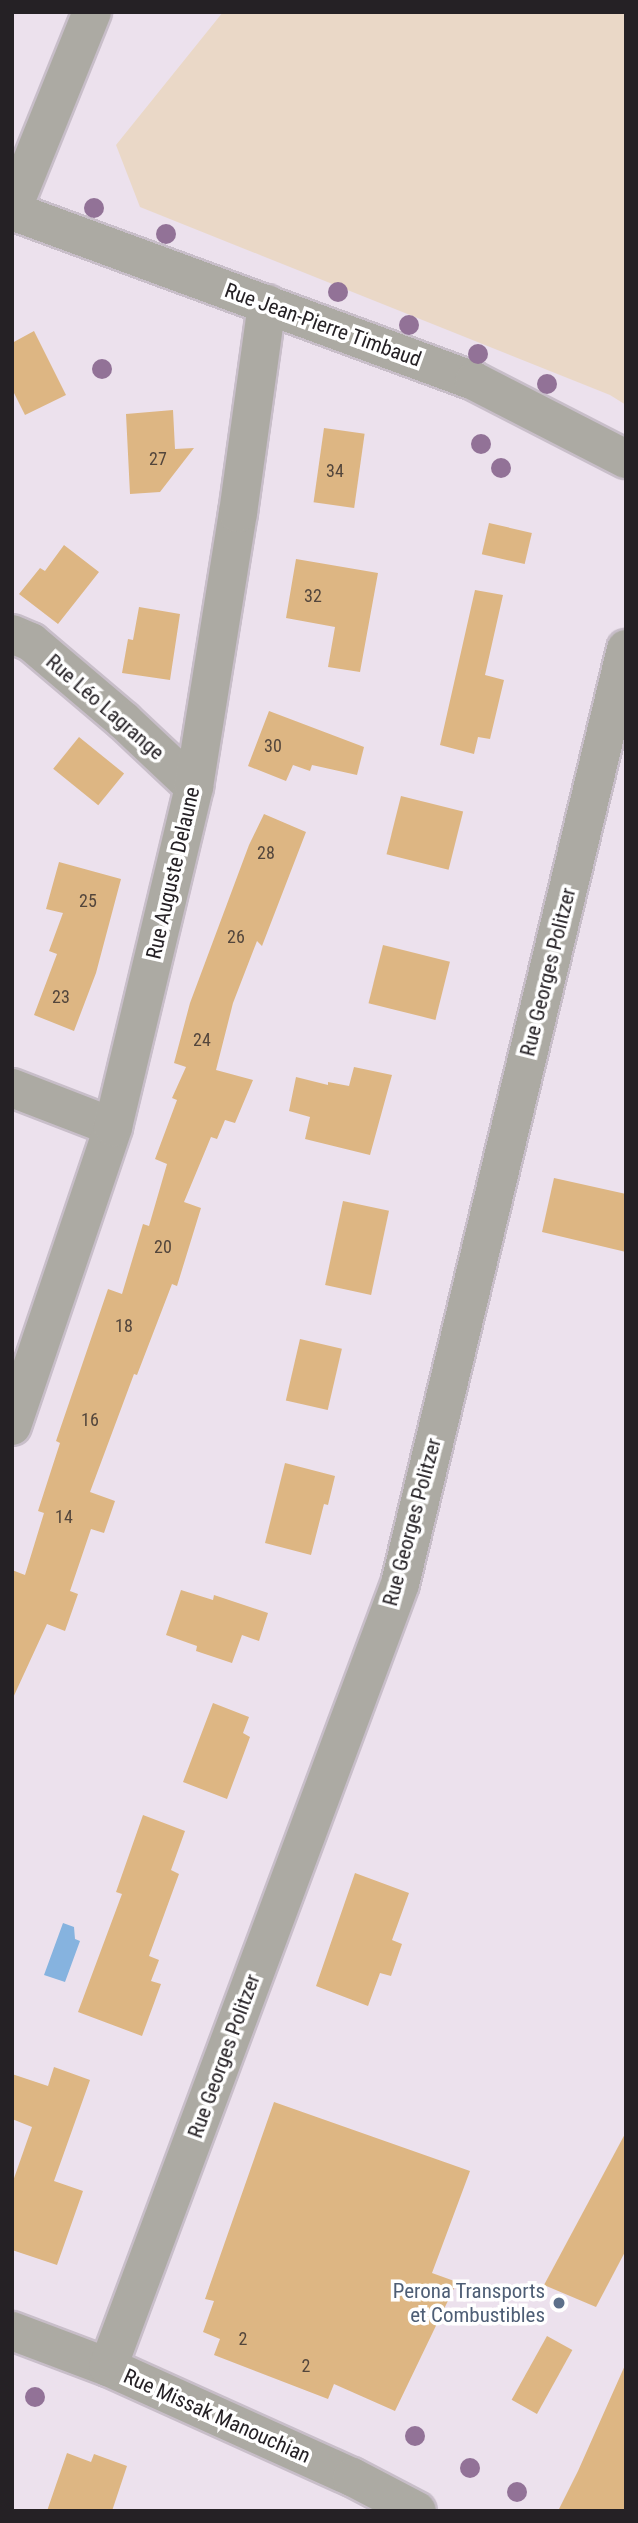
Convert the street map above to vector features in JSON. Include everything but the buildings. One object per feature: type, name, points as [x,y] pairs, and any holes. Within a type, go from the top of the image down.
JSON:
[{"type":"street","points":[[12,210],[92,12]]},
{"type":"street","name":"Rue Jean-Pierre Timbaud","points":[[12,210],[474,381],[626,459]]},
{"type":"street","name":"Rue Auguste Delaune","points":[[12,1426],[113,1127],[194,786],[238,513],[267,304]]},
{"type":"street","name":"Rue Léo Lagrange","points":[[12,634],[31,642],[124,721],[194,786]]},
{"type":"street","name":"Rue Georges Politzer","points":[[108,2367],[400,1584],[626,649]]},
{"type":"street","points":[[12,1088],[113,1127]]},
{"type":"street","name":"Rue Missak Manouchian","points":[[12,2331],[108,2367],[352,2477],[417,2511]]},
{"type":"shaded area","points":[[223,12],[626,12],[626,405],[610,395],[140,207],[116,145]]},
{"type":"water","points":[[63,1923],[74,1927],[75,1939],[80,1941],[65,1982],[44,1975]]},
{"type":"place","name":"Perona Transports et Combustibles","points":[[559,2303]]}]
